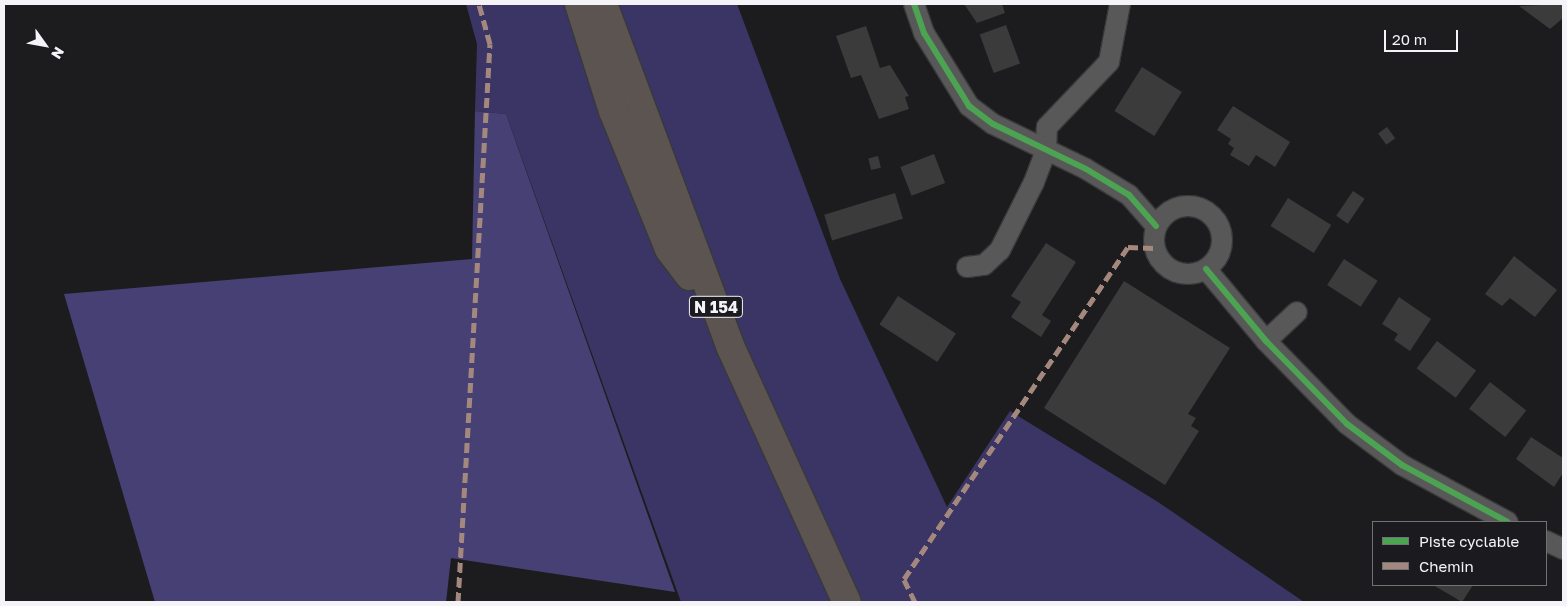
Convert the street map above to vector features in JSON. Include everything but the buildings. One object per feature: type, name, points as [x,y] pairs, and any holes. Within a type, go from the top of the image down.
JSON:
[{"type":"main road","points":[[579,4],[613,111],[669,249],[689,276]]},
{"type":"main road","name":"N 154","points":[[592,4],[689,276],[782,495],[833,602]]},
{"type":"main road","name":"N 154","points":[[603,4],[732,348],[847,602]]},
{"type":"street","points":[[914,4],[924,33],[969,106],[993,124],[1129,195],[1156,226]]},
{"type":"street","points":[[967,267],[984,265],[1000,250],[1046,151],[1047,127],[1109,62],[1120,4]]},
{"type":"street","points":[[1181,206],[1208,212],[1218,223],[1221,246],[1206,269],[1180,273],[1163,264],[1154,248],[1156,226],[1181,206]]},
{"type":"street","points":[[1206,269],[1266,341],[1347,424],[1402,465],[1506,521]]},
{"type":"street","points":[[1266,341],[1297,312]]},
{"type":"street","points":[[1547,541],[1563,549]]},
{"type":"shaded area","points":[[466,4],[737,4],[840,279],[947,507],[1010,411],[1158,502],[1304,602],[681,602],[506,114],[475,111],[477,44]]},
{"type":"shaded area","points":[[475,111],[506,114],[675,592],[451,558],[446,602],[155,602],[64,294],[472,259]]},
{"type":"marked path","points":[[458,602],[490,44],[479,4]]},
{"type":"marked path","points":[[915,602],[904,579],[1128,247],[1154,248]]},
{"type":"cycle path","points":[[914,4],[924,33],[969,106],[993,124],[1086,169],[1129,195],[1156,226]]},
{"type":"cycle path","points":[[1206,269],[1266,341],[1347,424],[1402,465],[1506,521]]}]
